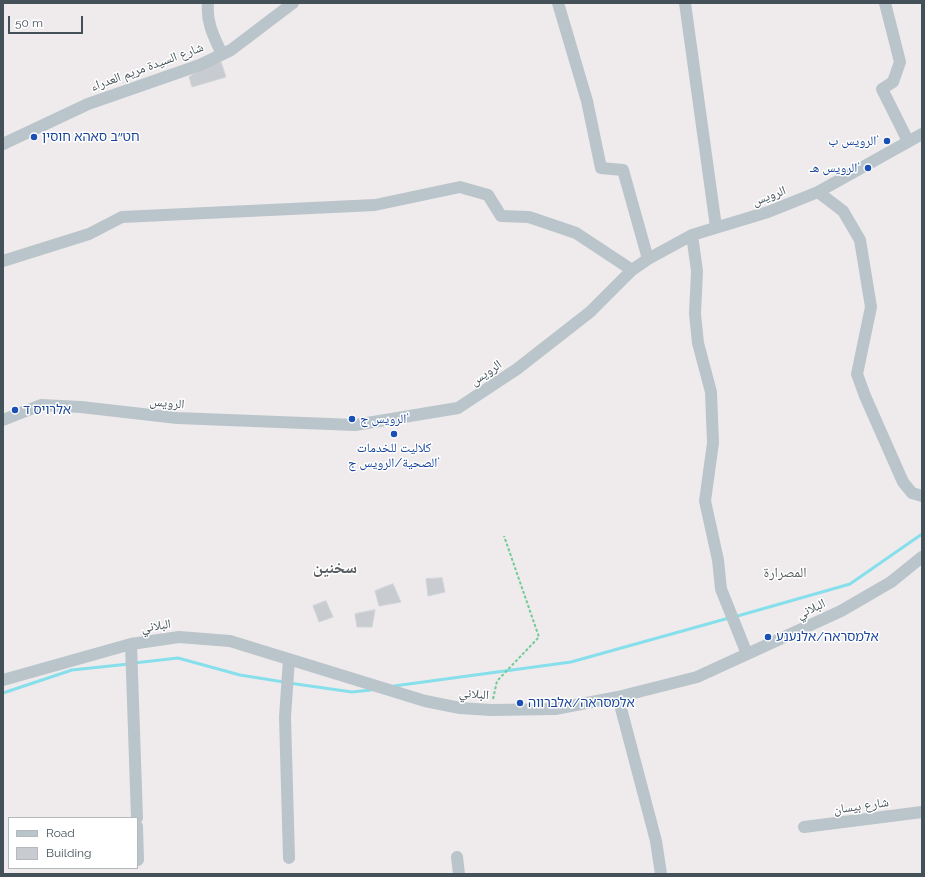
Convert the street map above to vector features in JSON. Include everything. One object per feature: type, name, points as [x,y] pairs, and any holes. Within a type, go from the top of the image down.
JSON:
[{"type":"street","points":[[208,3],[207,13],[209,25],[222,54]]},
{"type":"street","name":"شارع السيدة مريم العدراء","points":[[3,144],[88,104],[200,65],[231,50],[293,3]]},
{"type":"street","points":[[558,3],[587,101],[601,168],[623,170],[648,258]]},
{"type":"street","points":[[685,3],[716,227]]},
{"type":"street","points":[[885,3],[900,62],[894,82],[882,89],[908,141]]},
{"type":"street","name":"الرويس","points":[[3,420],[41,405],[177,418],[355,425],[458,408],[517,369],[590,312],[632,270],[648,258],[692,235],[768,212],[818,192],[922,134]]},
{"type":"street","points":[[3,261],[89,234],[122,217],[375,205],[460,187],[488,195],[501,216],[529,217],[576,233],[632,270]]},
{"type":"street","points":[[818,192],[843,211],[860,240],[871,307],[857,374],[865,396],[903,482],[912,493],[922,496]]},
{"type":"street","points":[[692,235],[697,271],[695,314],[698,343],[711,392],[713,443],[706,501],[718,560],[721,589],[747,654]]},
{"type":"street","name":"البلاني","points":[[3,680],[131,644],[179,637],[230,641],[425,701],[460,708],[491,710],[554,708],[618,697],[697,677],[841,611],[891,582],[922,557]]},
{"type":"street","points":[[131,644],[137,817]]},
{"type":"street","points":[[289,660],[285,717],[289,858]]},
{"type":"street","points":[[618,697],[656,841],[661,874]]},
{"type":"street","name":"شارع بيسان","points":[[804,827],[922,812]]},
{"type":"street","points":[[456,857],[459,874]]},
{"type":"path","points":[[491,710],[497,681],[539,637],[504,536]]},
{"type":"building","points":[[221,62],[226,77],[192,87],[189,77],[204,67]]},
{"type":"building","points":[[442,578],[445,592],[428,596],[426,579]]},
{"type":"building","points":[[393,584],[401,602],[379,606],[375,591]]},
{"type":"building","points":[[326,601],[333,617],[319,622],[313,606]]},
{"type":"building","points":[[375,610],[372,627],[357,627],[355,614]]},
{"type":"waterway","points":[[734,617],[850,584],[922,534]]},
{"type":"waterway","points":[[394,686],[571,662],[729,618]]},
{"type":"waterway","points":[[134,663],[178,658],[240,675],[284,682]]},
{"type":"waterway","points":[[3,693],[72,670],[129,664]]},
{"type":"waterway","points":[[289,683],[352,692],[371,690]]},
{"type":"place","name":"חט״ב סאהא חוסין","points":[[34,137]]},
{"type":"place","name":"الرويس ب‘","points":[[887,141]]},
{"type":"place","name":"الرويس هـ‘","points":[[868,168]]},
{"type":"place","name":"אלרויס ד","points":[[15,410]]},
{"type":"place","name":"الرويس ج‘","points":[[352,419]]},
{"type":"place","name":"كلاليت للخدمات الصحية/الرويس ج‘","points":[[394,434]]},
{"type":"place","name":"אלמסראה/אלנענע","points":[[768,637]]},
{"type":"place","name":"אלמסראה/אלברווה","points":[[520,703]]},
{"type":"district","name":"سخنين","points":[[335,568]]},
{"type":"district","name":"المصرارة","points":[[785,573]]}]
